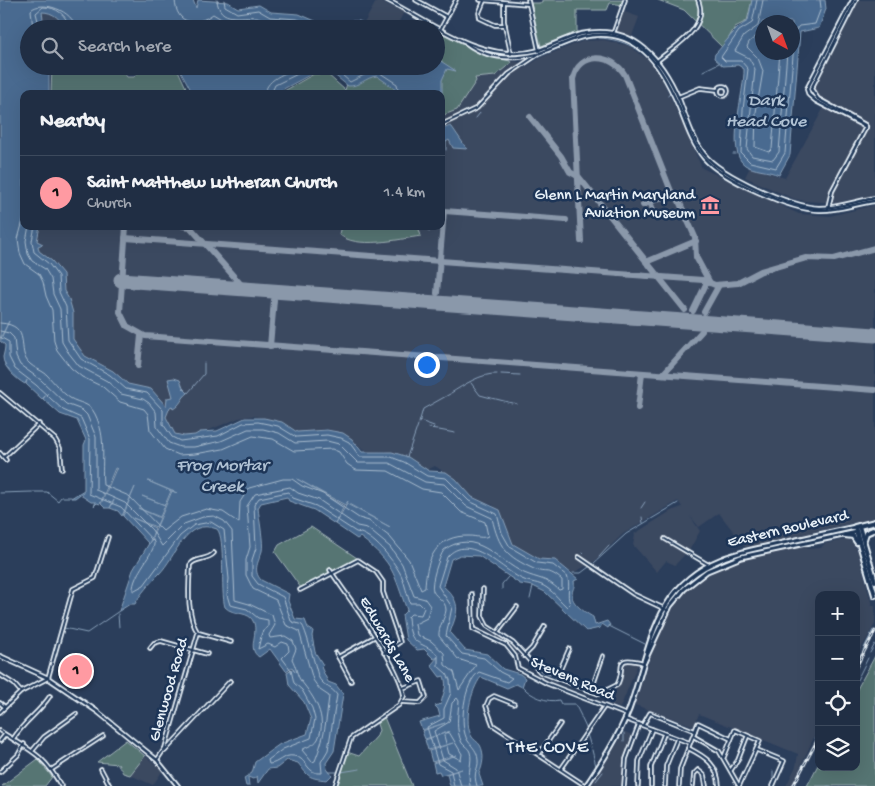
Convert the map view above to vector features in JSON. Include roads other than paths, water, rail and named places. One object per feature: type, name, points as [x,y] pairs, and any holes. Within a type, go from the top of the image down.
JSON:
[{"type":"main road","name":"Eastern Boulevard","points":[[665,610],[684,589],[712,568],[750,555],[845,535],[875,522]]},
{"type":"main road","name":"Eastern Boulevard","points":[[586,786],[615,740],[625,720],[652,634],[665,610],[685,582],[709,565],[736,554],[858,529],[875,528]]},
{"type":"main road","points":[[869,560],[864,536],[875,528]]},
{"type":"main road","points":[[858,529],[862,553]]},
{"type":"main road","points":[[858,529],[875,581]]},
{"type":"main road","points":[[845,535],[856,539],[875,595]]},
{"type":"street","points":[[387,0],[426,20]]},
{"type":"street","points":[[416,0],[447,17]]},
{"type":"street","points":[[445,21],[456,0]]},
{"type":"street","points":[[480,0],[528,4]]},
{"type":"street","points":[[485,0],[479,13],[480,18],[495,25],[505,25]]},
{"type":"street","points":[[528,0],[539,52]]},
{"type":"street","points":[[613,35],[625,0]]},
{"type":"street","points":[[657,61],[698,25],[701,12],[698,0]]},
{"type":"street","points":[[828,209],[832,191],[866,126],[818,98],[811,89],[855,0]]},
{"type":"street","points":[[504,3],[505,25],[511,54]]},
{"type":"street","points":[[445,30],[476,50],[497,56],[516,57],[539,52],[581,34],[613,35],[638,44],[657,61],[677,98],[697,148],[714,168],[785,204],[806,209],[828,209],[875,200]]},
{"type":"street","points":[[464,41],[490,51],[511,54],[539,52]]},
{"type":"street","points":[[445,123],[477,108],[509,74],[539,52]]},
{"type":"street","points":[[677,98],[700,88],[718,90],[725,86],[729,92],[723,96],[718,90]]},
{"type":"street","points":[[0,393],[39,424],[58,443],[62,470]]},
{"type":"street","points":[[0,453],[5,459],[39,424]]},
{"type":"street","points":[[0,712],[21,692],[48,678],[73,589],[94,580],[108,537]]},
{"type":"street","points":[[665,539],[712,568]]},
{"type":"street","name":"Glenwood Road","points":[[157,760],[163,752],[198,633],[193,624],[190,611],[190,565],[193,561],[210,557],[214,553]]},
{"type":"street","points":[[579,557],[630,593],[665,610]]},
{"type":"street","points":[[300,590],[331,571],[358,560],[378,575],[400,642],[397,646],[384,653]]},
{"type":"street","name":"Edwards Lane","points":[[331,571],[384,653],[403,688],[404,696],[402,702],[351,738],[335,786]]},
{"type":"street","points":[[483,589],[483,618],[487,626],[511,641],[540,672],[590,692],[600,693],[616,685],[620,667],[625,660],[644,662]]},
{"type":"street","name":"Stevens Road","points":[[472,594],[473,629],[506,646],[515,656],[518,668],[548,684],[627,715]]},
{"type":"street","points":[[498,632],[517,607]]},
{"type":"street","points":[[524,656],[532,648],[545,626]]},
{"type":"street","points":[[198,633],[231,642]]},
{"type":"street","points":[[338,657],[374,637]]},
{"type":"street","points":[[150,648],[154,643],[161,641],[207,654]]},
{"type":"street","points":[[556,679],[569,649]]},
{"type":"street","points":[[336,653],[351,681]]},
{"type":"street","points":[[0,656],[48,678],[98,712],[157,760],[178,786]]},
{"type":"street","points":[[590,692],[603,656]]},
{"type":"street","points":[[0,675],[14,684],[21,692]]},
{"type":"street","points":[[163,752],[230,681]]},
{"type":"street","points":[[402,702],[420,704],[426,697],[422,681],[403,688]]},
{"type":"street","points":[[13,739],[23,724],[40,710],[50,696]]},
{"type":"street","points":[[514,704],[494,696],[489,699],[486,706],[493,724],[586,786]]},
{"type":"street","points":[[0,703],[5,707]]},
{"type":"street","points":[[561,769],[605,706]]},
{"type":"street","points":[[624,786],[626,759],[647,714],[650,713],[695,731]]},
{"type":"street","points":[[33,750],[44,737],[76,714]]},
{"type":"street","points":[[625,720],[690,743]]},
{"type":"street","points":[[679,786],[680,769],[698,723],[731,740]]},
{"type":"street","points":[[540,754],[560,724]]},
{"type":"street","points":[[638,786],[639,761],[652,729]]},
{"type":"street","points":[[724,757],[735,730],[760,741],[739,786]]},
{"type":"street","points":[[0,731],[33,750],[52,770],[61,786]]},
{"type":"street","points":[[0,741],[5,734]]},
{"type":"street","points":[[651,786],[652,764],[664,734]]},
{"type":"street","points":[[52,770],[103,736]]},
{"type":"street","points":[[693,736],[713,746],[724,757],[739,786]]},
{"type":"street","points":[[731,770],[738,760],[748,736]]},
{"type":"street","points":[[665,786],[666,766],[677,739]]},
{"type":"street","points":[[0,772],[18,755],[24,744]]},
{"type":"street","points":[[688,748],[712,764],[718,776],[720,786]]},
{"type":"street","points":[[756,750],[784,761],[772,786]]},
{"type":"street","points":[[102,769],[110,786]]},
{"type":"street","points":[[693,786],[693,777],[698,770],[704,775],[706,786]]},
{"type":"water","name":"Frog Mortar Creek","points":[[0,0],[193,0],[196,8],[198,0],[228,2],[238,8],[259,5],[271,12],[299,14],[313,20],[59,20],[50,13],[42,12],[43,20],[20,20],[20,75],[49,75],[49,90],[20,90],[20,230],[39,230],[37,241],[43,244],[38,246],[39,251],[52,261],[63,274],[64,291],[69,299],[73,313],[73,339],[85,356],[113,371],[128,384],[151,389],[166,406],[167,398],[173,397],[168,379],[180,380],[183,388],[188,393],[176,407],[173,409],[172,406],[170,407],[166,417],[175,434],[184,436],[195,435],[200,432],[217,431],[245,418],[264,418],[282,422],[297,432],[327,430],[343,433],[352,439],[362,452],[392,452],[408,457],[429,471],[446,472],[456,479],[472,497],[500,510],[513,544],[539,559],[555,560],[578,579],[574,581],[573,600],[593,617],[595,625],[607,621],[610,625],[608,628],[602,624],[600,628],[586,631],[545,592],[533,586],[520,584],[479,556],[460,555],[451,559],[443,586],[454,598],[457,609],[450,633],[465,650],[487,654],[503,669],[520,674],[525,678],[522,687],[516,684],[507,688],[481,677],[477,682],[469,706],[468,723],[472,737],[480,745],[483,752],[479,774],[483,786],[450,786],[447,774],[462,769],[441,775],[439,771],[435,772],[433,763],[457,755],[432,762],[429,751],[453,743],[428,750],[425,740],[448,732],[425,739],[422,731],[445,723],[422,730],[419,722],[440,716],[435,706],[441,704],[445,687],[444,676],[440,677],[431,665],[438,657],[434,659],[424,649],[417,650],[406,640],[402,615],[407,610],[387,562],[360,537],[357,539],[314,510],[289,501],[287,497],[261,503],[258,508],[262,551],[257,566],[258,576],[261,580],[289,594],[288,601],[295,619],[305,620],[308,628],[313,631],[315,652],[323,665],[321,667],[328,682],[336,685],[343,694],[334,751],[326,763],[327,769],[332,775],[327,780],[310,776],[298,763],[287,760],[277,768],[268,769],[258,783],[257,776],[253,779],[248,777],[249,786],[246,786],[244,778],[252,773],[255,762],[280,744],[307,734],[311,719],[304,702],[289,685],[287,672],[292,669],[295,672],[292,667],[286,671],[270,649],[259,657],[253,646],[255,628],[252,619],[249,616],[228,610],[225,607],[220,534],[217,529],[206,527],[197,528],[189,533],[135,604],[130,604],[119,611],[133,570],[149,544],[123,516],[135,487],[122,516],[118,511],[105,508],[101,504],[116,469],[118,469],[115,468],[100,504],[97,503],[94,506],[96,502],[91,502],[82,496],[83,492],[75,498],[71,498],[84,490],[84,445],[86,440],[77,420],[60,414],[43,399],[48,393],[42,399],[26,384],[27,380],[25,384],[8,369],[3,357],[5,345],[0,341],[9,321],[0,339]],"holes":[[[297,479],[345,505],[348,501],[347,503],[390,527],[347,504],[335,524],[344,506]],[[148,481],[177,493],[172,491],[152,538],[154,541],[151,540],[150,542],[155,528],[133,518],[156,527],[160,518],[138,508],[160,517],[171,491]]]},
{"type":"water","name":"Dark Head Cove","points":[[752,0],[825,0],[826,9],[819,28],[800,32],[800,15],[755,15],[755,60],[798,60],[790,155],[779,175],[749,167],[739,158],[736,135],[744,69],[738,65],[723,66],[714,58],[715,54],[748,21]]},
{"type":"water","points":[[445,64],[456,71],[447,69],[445,73]]},
{"type":"water","points":[[183,75],[310,75],[281,90],[191,90]]},
{"type":"water","points":[[334,75],[444,75],[442,90],[394,90],[394,88],[377,76],[356,85],[348,86]]},
{"type":"water","points":[[452,127],[467,149],[453,148],[449,140],[446,142],[445,128]]},
{"type":"waterway","points":[[584,39],[595,38]]},
{"type":"waterway","points":[[599,38],[625,43],[633,47],[647,56],[658,69]]},
{"type":"waterway","points":[[534,59],[573,42]]},
{"type":"waterway","points":[[703,71],[719,63]]},
{"type":"waterway","points":[[668,96],[670,92]]},
{"type":"waterway","points":[[476,118],[480,113]]},
{"type":"waterway","points":[[446,142],[446,150]]},
{"type":"waterway","name":"Frog Mortar Creek","points":[[188,393],[204,374],[204,363]]},
{"type":"waterway","points":[[451,393],[479,377],[497,374]]},
{"type":"waterway","points":[[501,374],[520,375]]},
{"type":"waterway","points":[[471,383],[480,395],[495,399]]},
{"type":"waterway","points":[[419,423],[423,409],[450,394]]},
{"type":"waterway","points":[[496,399],[512,403]]},
{"type":"waterway","points":[[420,421],[434,426]]},
{"type":"waterway","points":[[407,457],[418,425]]},
{"type":"waterway","points":[[429,428],[437,429]]},
{"type":"waterway","points":[[439,430],[455,433]]},
{"type":"waterway","name":"Frog Mortar Creek","points":[[0,493],[32,492]]},
{"type":"waterway","name":"Frog Mortar Creek","points":[[33,492],[47,492],[58,501],[61,497],[71,497]]},
{"type":"waterway","points":[[641,508],[645,502]]},
{"type":"waterway","points":[[593,564],[626,534],[678,503]]},
{"type":"waterway","points":[[642,517],[643,523]]},
{"type":"waterway","points":[[599,557],[609,546]]},
{"type":"waterway","name":"Frog Mortar Creek","points":[[573,573],[581,573],[589,567]]},
{"type":"waterway","points":[[502,589],[502,584],[508,577]]},
{"type":"waterway","points":[[530,599],[533,586]]},
{"type":"waterway","points":[[64,628],[87,633],[119,611]]},
{"type":"waterway","points":[[118,614],[119,627]]},
{"type":"waterway","name":"Frog Mortar Creek","points":[[609,626],[645,644]]},
{"type":"waterway","points":[[863,650],[873,630]]},
{"type":"waterway","points":[[870,653],[875,644]]},
{"type":"waterway","points":[[860,674],[868,658]]},
{"type":"waterway","points":[[523,687],[540,698],[559,700],[561,704],[575,704],[581,716]]},
{"type":"waterway","points":[[581,717],[587,730]]},
{"type":"waterway","points":[[624,733],[624,741]]},
{"type":"waterway","points":[[587,734],[591,747]]},
{"type":"waterway","points":[[592,750],[596,766]]},
{"type":"waterway","points":[[341,772],[360,769]]},
{"type":"waterway","points":[[773,771],[773,778]]},
{"type":"waterway","points":[[329,772],[339,772]]},
{"type":"waterway","points":[[596,781],[603,772]]},
{"type":"railway","points":[[860,659],[875,631]]},
{"type":"railway","points":[[793,786],[815,745]]},
{"type":"place","name":"Glenn L Martin Maryland Aviation Museum","points":[[710,205]]},
{"type":"place","name":"Saint Matthew Lutheran Church","points":[[76,671]]},
{"type":"district","name":"THE COVE","points":[[548,748]]}]
